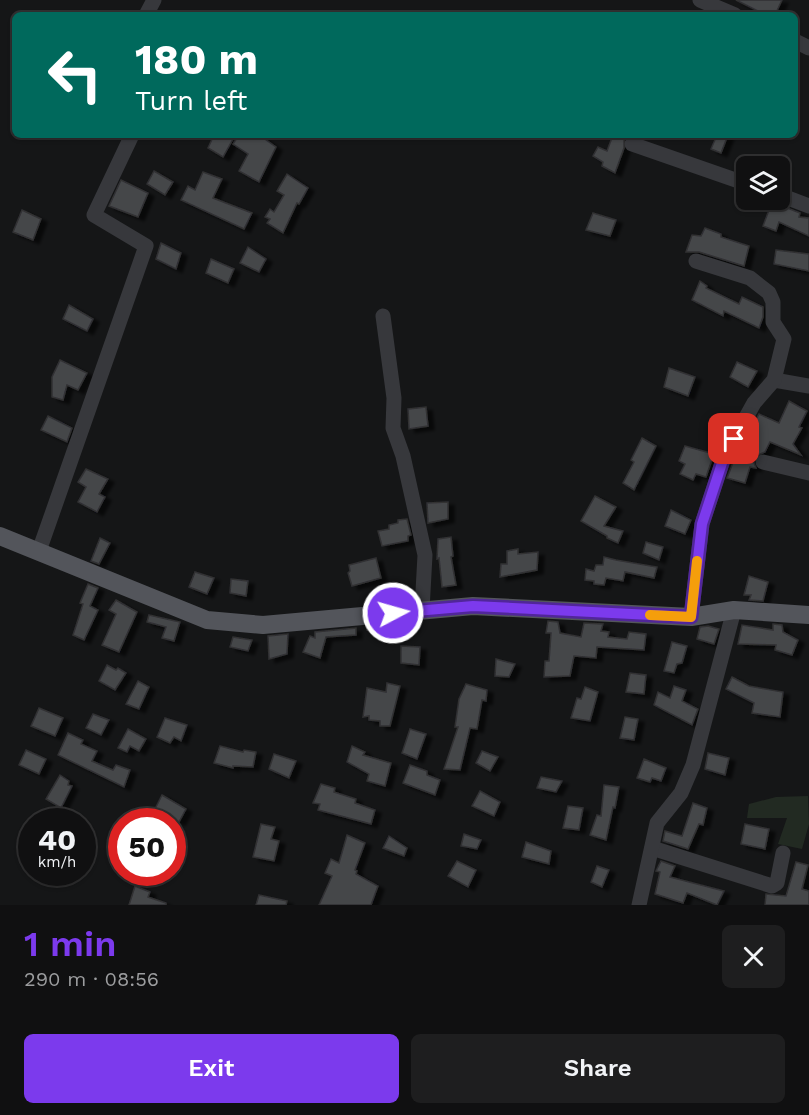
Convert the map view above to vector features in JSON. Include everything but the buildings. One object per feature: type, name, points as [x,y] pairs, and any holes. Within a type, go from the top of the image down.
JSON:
[{"type":"main road","points":[[0,536],[207,620],[263,625],[473,606],[691,617],[734,610],[809,615]]},
{"type":"street","points":[[700,0],[728,12]]},
{"type":"street","points":[[39,551],[146,246],[94,214],[131,138]]},
{"type":"street","points":[[632,144],[736,180]]},
{"type":"street","points":[[790,199],[809,206]]},
{"type":"street","points":[[691,617],[702,524],[724,457],[754,403],[774,380],[784,339],[773,322],[773,302],[769,293],[750,278],[696,261]]},
{"type":"street","points":[[383,316],[394,398],[393,428],[403,456],[426,555],[422,610]]},
{"type":"street","points":[[774,380],[809,386]]},
{"type":"street","points":[[763,462],[809,473]]},
{"type":"street","points":[[639,905],[657,823],[681,793],[693,765],[734,610]]},
{"type":"street","points":[[652,848],[772,886],[777,883],[783,854]]},
{"type":"shaded area","points":[[808,796],[809,824],[802,849],[778,844],[787,818],[747,818],[749,804],[776,797]]},
{"type":"slow traffic","points":[[650,615],[691,617],[697,561]]},
{"type":"route","points":[[393,613],[473,606],[691,617],[702,524],[724,457],[734,439]]}]
